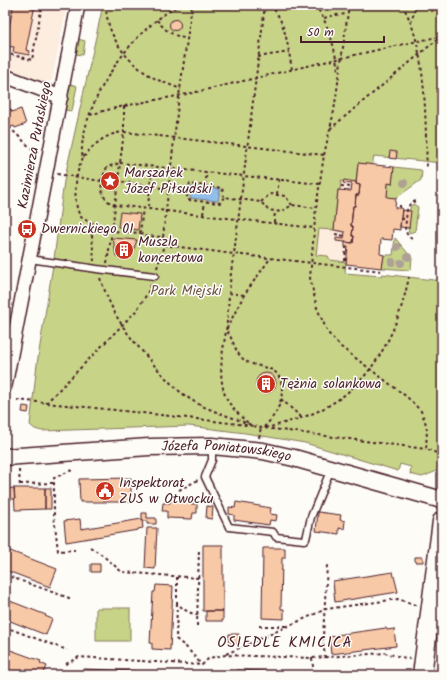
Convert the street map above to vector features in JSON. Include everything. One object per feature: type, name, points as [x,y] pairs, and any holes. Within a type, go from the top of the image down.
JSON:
[{"type":"main road","points":[[422,675],[442,521]]},
{"type":"street","name":"Kazimierza Pułaskiego","points":[[5,386],[78,5]]},
{"type":"street","points":[[5,76],[61,96]]},
{"type":"street","name":"Józefa Poniatowskiego","points":[[5,457],[141,448],[212,446],[262,451],[331,468],[442,500]]},
{"type":"lane","points":[[30,259],[155,276]]},
{"type":"lane","points":[[212,446],[212,460],[205,477],[229,527],[273,532],[276,537],[304,540],[306,538],[310,517],[331,468]]},
{"type":"path","points":[[5,53],[32,60],[42,5]]},
{"type":"path","points":[[106,5],[109,25],[115,40],[125,54],[141,70],[158,80],[181,89]]},
{"type":"path","points":[[82,158],[82,141],[90,115],[102,85],[137,38],[168,11],[179,5]]},
{"type":"path","points":[[46,403],[136,311],[144,299],[155,276],[164,245],[163,238],[172,169],[179,96],[192,5]]},
{"type":"path","points":[[249,424],[233,409],[224,392],[221,359],[226,330],[229,293],[264,5]]},
{"type":"path","points":[[270,5],[280,21],[289,52],[292,69]]},
{"type":"path","points":[[315,5],[324,18],[331,36],[338,72]]},
{"type":"path","points":[[349,5],[342,58],[338,72],[334,111],[324,154],[316,208],[310,278],[317,308],[328,333],[341,347],[407,397],[421,411],[427,430],[426,449]]},
{"type":"path","points":[[402,5],[409,16],[416,42],[424,97],[427,167]]},
{"type":"path","points":[[411,25],[416,5]]},
{"type":"path","points":[[324,18],[348,14]]},
{"type":"path","points":[[157,20],[165,30],[187,40]]},
{"type":"path","points":[[90,115],[124,106],[179,96],[441,36]]},
{"type":"path","points":[[329,130],[441,36]]},
{"type":"path","points":[[258,57],[289,52]]},
{"type":"path","points":[[106,270],[124,132],[124,106]]},
{"type":"path","points":[[9,127],[40,158]]},
{"type":"path","points":[[163,238],[144,236],[140,233],[112,231],[100,228],[82,218],[77,206],[76,189],[80,163],[91,147],[104,138],[115,133],[124,132],[324,154]]},
{"type":"path","points":[[314,228],[115,204],[109,202],[102,193],[101,182],[107,167],[120,162],[172,169],[320,184]]},
{"type":"path","points":[[148,208],[152,166]]},
{"type":"path","points":[[46,172],[101,182]]},
{"type":"path","points":[[206,185],[207,172]]},
{"type":"path","points":[[277,194],[279,179]]},
{"type":"path","points":[[118,181],[186,192]]},
{"type":"path","points":[[190,184],[206,185],[222,188],[224,197],[220,203],[188,200],[186,192],[190,184]]},
{"type":"path","points":[[341,186],[351,187]]},
{"type":"path","points":[[261,202],[270,194],[277,194],[285,196],[292,206]]},
{"type":"path","points":[[224,197],[261,202],[268,210],[281,212],[292,206],[316,208]]},
{"type":"path","points":[[412,239],[406,232],[406,219],[409,205],[417,200]]},
{"type":"path","points":[[203,215],[204,202]]},
{"type":"path","points":[[140,233],[143,207]]},
{"type":"path","points":[[274,223],[275,211]]},
{"type":"path","points":[[401,219],[406,219]]},
{"type":"path","points":[[90,222],[93,258],[113,310],[122,326],[142,351],[170,382],[187,397],[216,412],[262,428],[302,418],[318,412],[339,400],[357,385],[381,353],[397,319],[405,297],[409,277]]},
{"type":"path","points":[[335,234],[345,236]]},
{"type":"path","points":[[164,245],[382,271]]},
{"type":"path","points":[[345,261],[346,247]]},
{"type":"path","points":[[226,330],[244,296],[270,258]]},
{"type":"path","points":[[229,293],[244,296]]},
{"type":"path","points":[[226,330],[234,348],[242,358],[251,364],[273,370],[277,374],[282,386],[281,399],[278,409],[272,418],[262,428],[259,438]]},
{"type":"path","points":[[281,399],[302,418]]},
{"type":"path","points":[[17,400],[221,421],[262,428],[426,449],[442,455]]},
{"type":"path","points":[[19,470],[20,488]]},
{"type":"path","points":[[72,470],[54,478],[54,516],[58,551],[75,550]]},
{"type":"path","points":[[179,490],[205,477]]},
{"type":"path","points":[[20,484],[54,483]]},
{"type":"path","points":[[90,547],[101,554],[122,572],[198,578]]},
{"type":"path","points":[[198,626],[199,548]]},
{"type":"path","points":[[325,658],[323,638],[326,609],[327,565]]},
{"type":"path","points":[[5,575],[72,599]]},
{"type":"path","points":[[177,576],[176,639],[194,655],[202,665]]},
{"type":"path","points":[[225,655],[326,609],[398,599],[417,606]]},
{"type":"path","points":[[177,603],[191,614],[198,615]]},
{"type":"path","points":[[259,626],[288,626]]},
{"type":"path","points":[[5,627],[67,650]]},
{"type":"path","points":[[66,664],[79,657],[202,665],[209,658],[225,655],[325,658],[385,653],[410,659]]},
{"type":"path","points":[[312,658],[314,675]]},
{"type":"shaded area","points":[[5,5],[67,5],[52,81],[44,83],[5,68]]},
{"type":"shaded area","points":[[329,151],[358,163],[356,182],[344,181],[344,183],[352,184],[351,191],[338,190],[334,230],[345,232],[344,239],[337,238],[336,241],[345,242],[345,247],[348,247],[346,262],[330,260],[316,255]]},
{"type":"green space","name":"Park Miejski","points":[[103,5],[442,5],[442,163],[374,156],[372,165],[358,163],[356,182],[341,181],[340,190],[338,190],[334,230],[319,229],[316,255],[328,256],[330,260],[346,262],[345,273],[381,276],[382,274],[442,281],[442,432],[437,471],[422,477],[410,474],[411,467],[400,464],[398,471],[305,443],[189,426],[42,431],[35,429],[30,425],[37,364],[54,259],[64,181]]},
{"type":"green space","points":[[78,39],[85,41],[83,55],[76,54]]},
{"type":"green space","points":[[70,84],[77,86],[72,111],[65,110]]},
{"type":"green space","points":[[394,167],[422,171],[421,180],[396,198],[387,197],[388,183],[392,183]]},
{"type":"green space","points":[[413,204],[418,207],[415,231],[409,233],[410,208]]},
{"type":"green space","points":[[395,238],[412,258],[411,268],[409,270],[382,268],[384,255],[393,255]]},
{"type":"green space","points":[[96,608],[130,608],[130,641],[96,641]]},
{"type":"water","points":[[191,187],[220,189],[218,201],[190,198]]},
{"type":"building","points":[[5,5],[35,5],[26,50],[30,51],[29,55],[13,52],[14,47],[5,46],[13,8]]},
{"type":"building","points":[[427,5],[440,5],[432,12]]},
{"type":"building","points":[[173,20],[177,20],[179,21],[179,29],[173,30],[170,27],[170,23]]},
{"type":"building","points":[[11,109],[12,112],[21,109],[26,124],[15,128],[14,126],[5,129],[5,111]]},
{"type":"building","points":[[390,151],[397,152],[396,159],[389,158]]},
{"type":"building","points":[[358,163],[394,167],[392,184],[388,183],[387,197],[396,198],[395,208],[402,208],[400,230],[393,229],[392,240],[381,239],[380,254],[384,255],[382,268],[346,264],[348,247],[345,247],[345,242],[353,243],[353,226],[351,226],[353,206],[355,206],[356,195],[359,195],[360,185],[356,184]]},
{"type":"building","points":[[344,180],[356,182],[356,184],[360,185],[359,195],[356,195],[355,206],[353,206],[351,226],[353,226],[353,243],[336,241],[336,238],[344,239],[345,232],[334,230],[338,190],[351,191],[352,184],[343,183]]},
{"type":"building","points":[[402,210],[411,211],[409,228],[400,227]]},
{"type":"building","points":[[120,212],[140,214],[138,230],[118,227]]},
{"type":"building","name":"Muszla koncertowa","points":[[113,238],[137,240],[131,257],[116,256]]},
{"type":"building","name":"Tężnia solankowa","points":[[266,373],[273,376],[276,383],[273,390],[266,393],[259,390],[256,383],[259,376]]},
{"type":"building","points":[[23,406],[29,407],[28,413],[22,412]]},
{"type":"building","name":"Inspektorat ZUS w Otwocku","points":[[131,478],[131,502],[80,502],[79,479]]},
{"type":"building","points":[[14,488],[45,488],[45,509],[15,510]]},
{"type":"building","points":[[14,488],[15,499],[7,499],[8,508],[5,507],[5,489]]},
{"type":"building","points":[[45,488],[51,488],[51,509],[45,509]]},
{"type":"building","points":[[170,500],[191,501],[191,504],[197,504],[197,513],[193,513],[192,519],[167,518],[167,511],[162,511],[163,503],[170,503]]},
{"type":"building","points":[[236,502],[271,508],[270,514],[277,515],[276,521],[270,520],[269,525],[234,520],[234,515],[229,514],[229,507],[235,508]]},
{"type":"building","points":[[207,506],[213,507],[212,519],[206,518]]},
{"type":"building","points":[[318,512],[341,515],[340,520],[345,521],[344,529],[339,528],[339,534],[316,531]]},
{"type":"building","points":[[142,513],[147,513],[147,518],[156,518],[156,524],[147,524],[147,521],[142,521]]},
{"type":"building","points":[[80,519],[81,529],[142,519],[143,528],[66,542],[64,521]]},
{"type":"building","points":[[147,528],[157,528],[155,569],[145,568]]},
{"type":"building","points":[[203,545],[223,545],[223,611],[203,611]]},
{"type":"building","points":[[263,548],[285,548],[285,558],[282,558],[281,609],[284,609],[284,619],[262,618]]},
{"type":"building","points":[[5,549],[57,569],[50,587],[5,570]]},
{"type":"building","points":[[415,557],[423,557],[423,562],[415,562]]},
{"type":"building","points":[[91,564],[100,564],[100,572],[91,572]]},
{"type":"building","points":[[393,572],[398,592],[335,602],[333,581]]},
{"type":"building","points":[[156,585],[173,586],[170,650],[152,649],[152,643],[150,643],[153,592],[155,592]]},
{"type":"building","points":[[5,599],[46,615],[45,616],[52,619],[46,635],[5,619]]},
{"type":"building","points":[[206,611],[223,611],[223,621],[206,621]]},
{"type":"building","points":[[386,628],[387,630],[394,629],[396,646],[331,654],[329,637]]},
{"type":"building","points":[[229,634],[239,634],[239,644],[228,644]]},
{"type":"building","points":[[5,648],[41,661],[40,663],[47,666],[43,675],[21,675],[5,669]]},
{"type":"building","points":[[84,669],[135,671],[135,673],[142,673],[142,675],[77,675],[77,671],[84,671]]},
{"type":"building","points":[[237,670],[286,672],[295,673],[295,675],[229,675],[229,671],[237,672]]},
{"type":"place","name":"Marszałek Józef Piłsudski","points":[[110,181]]},
{"type":"place","name":"Dwernickiego 01","points":[[27,229]]},
{"type":"place","name":"Muszla koncertowa","points":[[124,250]]},
{"type":"place","name":"Tężnia solankowa","points":[[266,384]]},
{"type":"place","name":"Inspektorat ZUS w Otwocku","points":[[105,491]]},
{"type":"district","name":"OSIEDLE KMICICA","points":[[285,643]]}]
